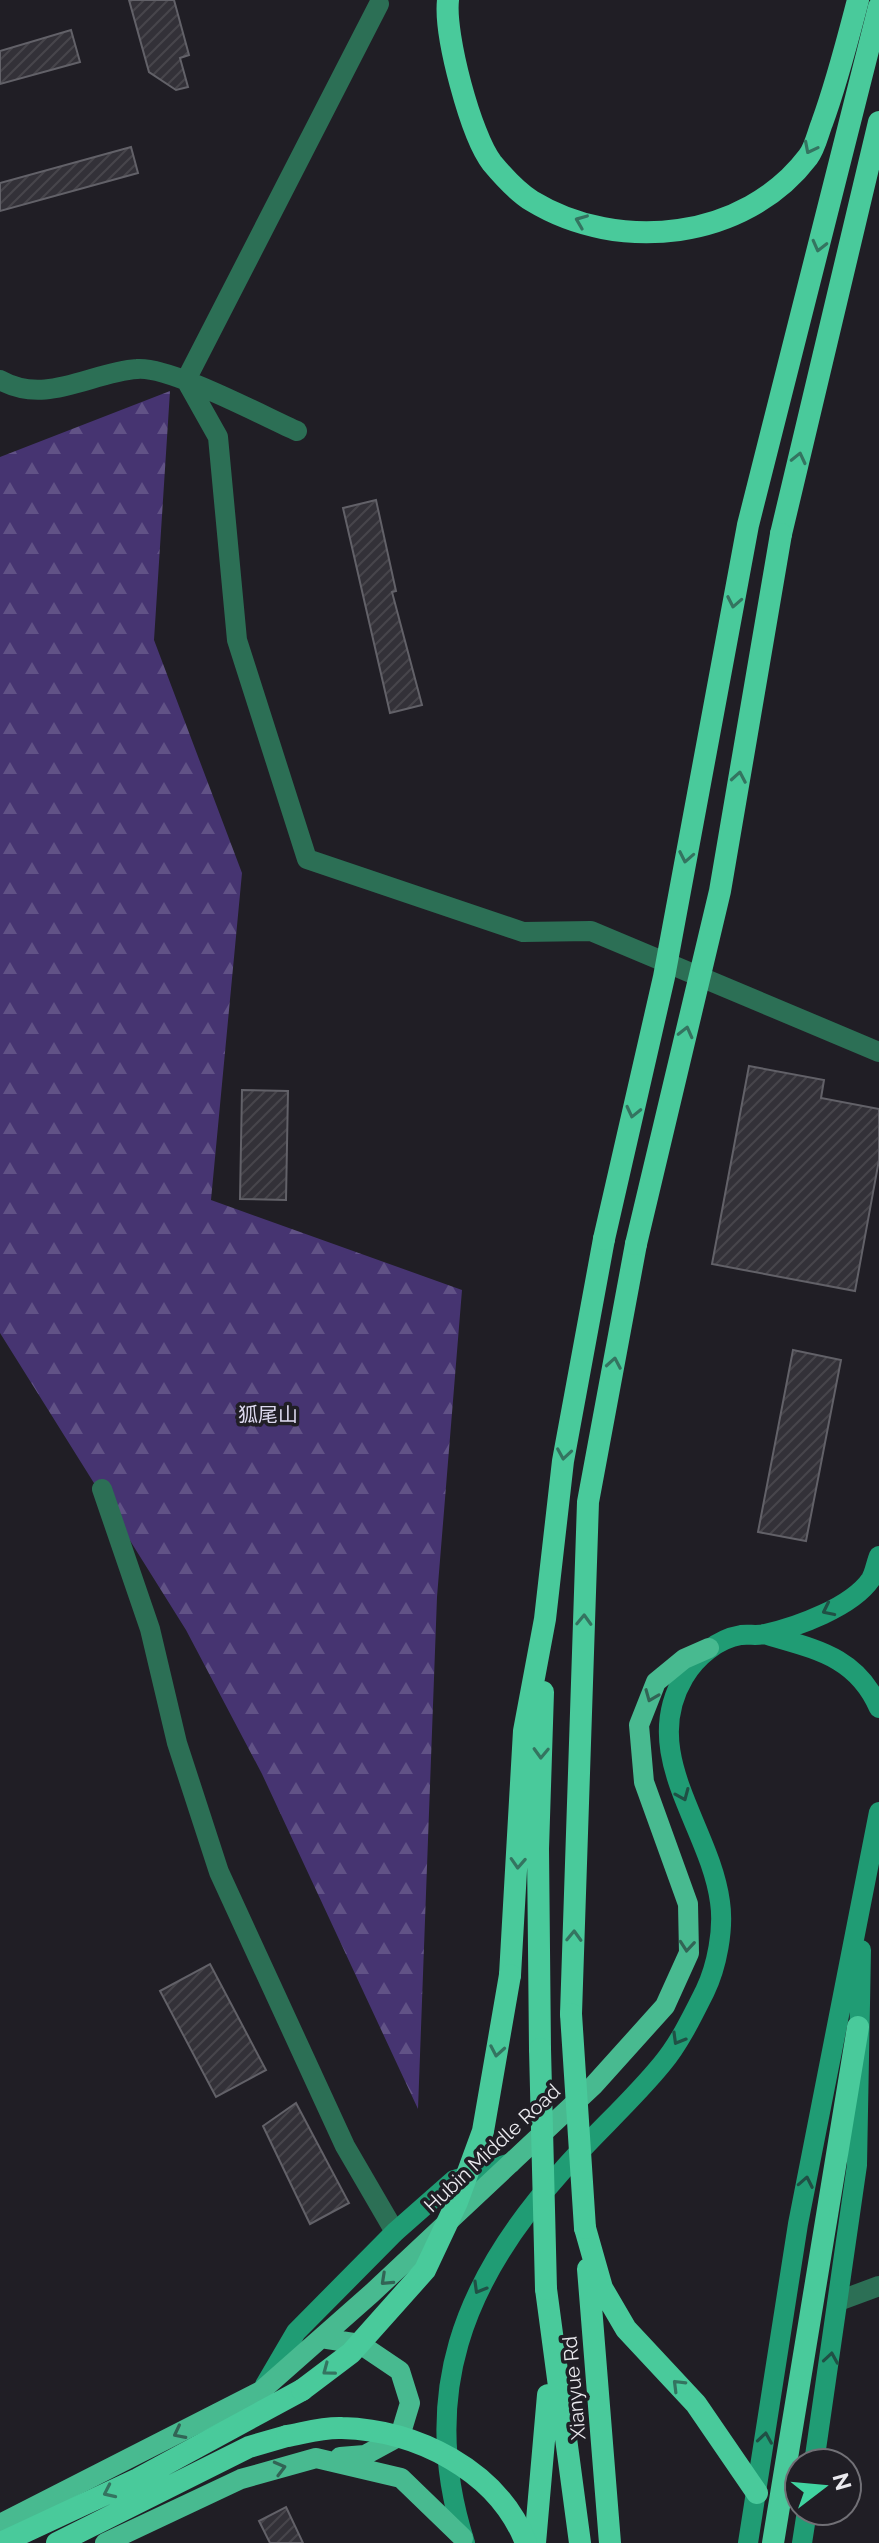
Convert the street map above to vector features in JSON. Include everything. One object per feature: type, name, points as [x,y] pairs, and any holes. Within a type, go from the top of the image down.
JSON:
[{"type":"highway","points":[[448,0],[459,83],[491,161],[531,201],[595,226],[655,235],[711,224],[761,201],[809,156],[839,76],[858,0]]},
{"type":"highway","points":[[1,2543],[138,2479],[302,2390],[351,2353],[425,2270],[457,2202],[483,2131],[510,1975],[524,1731],[545,1619],[563,1461],[604,1239],[664,977],[748,525],[879,7]]},
{"type":"highway","points":[[757,2493],[728,2446],[696,2404],[626,2329],[602,2288],[585,2228],[571,2014],[588,1502],[636,1244],[720,891],[781,534],[879,122]]},
{"type":"highway","name":"Xianyue Rd","points":[[545,1619],[538,1849],[546,2289],[551,2346],[580,2543]]},
{"type":"highway","points":[[773,2540],[858,2027]]},
{"type":"highway","name":"Xianyue Rd","points":[[585,2228],[610,2543]]},
{"type":"highway","points":[[535,2543],[551,2346]]},
{"type":"highway","points":[[57,2543],[249,2447],[287,2436],[339,2428],[384,2432],[429,2446],[485,2482],[519,2525],[526,2543]]},
{"type":"main road","points":[[867,0],[879,52]]},
{"type":"main road","points":[[464,2540],[445,2442],[448,2379],[471,2303],[518,2221],[664,2062],[706,1989],[717,1953],[721,1903],[707,1853],[676,1779],[667,1732],[674,1695],[686,1673],[709,1648],[738,1636],[764,1634],[834,1610],[870,1579],[879,1556]]},
{"type":"main road","points":[[764,1634],[837,1656],[873,1695],[879,1708]]},
{"type":"main road","name":"Hubin Middle Road","points":[[0,2524],[261,2391],[593,2086],[665,2006],[689,1953],[688,1904],[644,1782],[639,1725],[656,1682],[684,1659],[709,1648]]},
{"type":"main road","points":[[748,2543],[798,2224],[879,1812]]},
{"type":"main road","points":[[816,2447],[857,2165],[862,1891]]},
{"type":"main road","points":[[261,2391],[296,2332],[395,2232],[454,2180],[511,2163]]},
{"type":"main road","points":[[105,2543],[241,2479],[316,2458],[365,2455],[400,2436],[410,2403],[400,2371],[360,2344],[321,2338]]},
{"type":"main road","points":[[316,2458],[401,2478],[464,2540]]},
{"type":"street","points":[[186,380],[379,4]]},
{"type":"street","points":[[0,380],[18,390],[83,384],[138,368],[186,380],[297,431]]},
{"type":"street","points":[[186,380],[218,437],[237,640],[307,859],[523,932],[591,931],[879,1052]]},
{"type":"street","points":[[102,1489],[150,1629],[177,1743],[219,1872],[345,2146],[395,2232]]},
{"type":"street","points":[[841,2300],[879,2286]]},
{"type":"green space","name":"狐尾山","points":[[170,391],[154,640],[242,873],[211,1200],[462,1290],[437,1597],[418,2109],[262,1774],[186,1630],[0,1333],[0,457]]},
{"type":"building","points":[[129,0],[174,0],[189,55],[180,58],[188,87],[176,90],[149,72]]},
{"type":"building","points":[[71,30],[80,62],[0,84],[0,51]]},
{"type":"building","points":[[131,147],[138,173],[0,211],[0,183]]},
{"type":"building","points":[[376,500],[396,591],[392,592],[422,705],[390,713],[343,508]]},
{"type":"building","points":[[749,1066],[824,1080],[821,1098],[879,1109],[879,1160],[855,1291],[712,1264]]},
{"type":"building","points":[[242,1090],[288,1091],[286,1200],[240,1199]]},
{"type":"building","points":[[793,1350],[841,1360],[806,1541],[758,1532]]},
{"type":"building","points":[[210,1964],[266,2070],[216,2097],[160,1991]]},
{"type":"building","points":[[296,2103],[349,2203],[310,2224],[263,2126]]},
{"type":"building","points":[[286,2507],[303,2543],[270,2543],[259,2521]]}]
